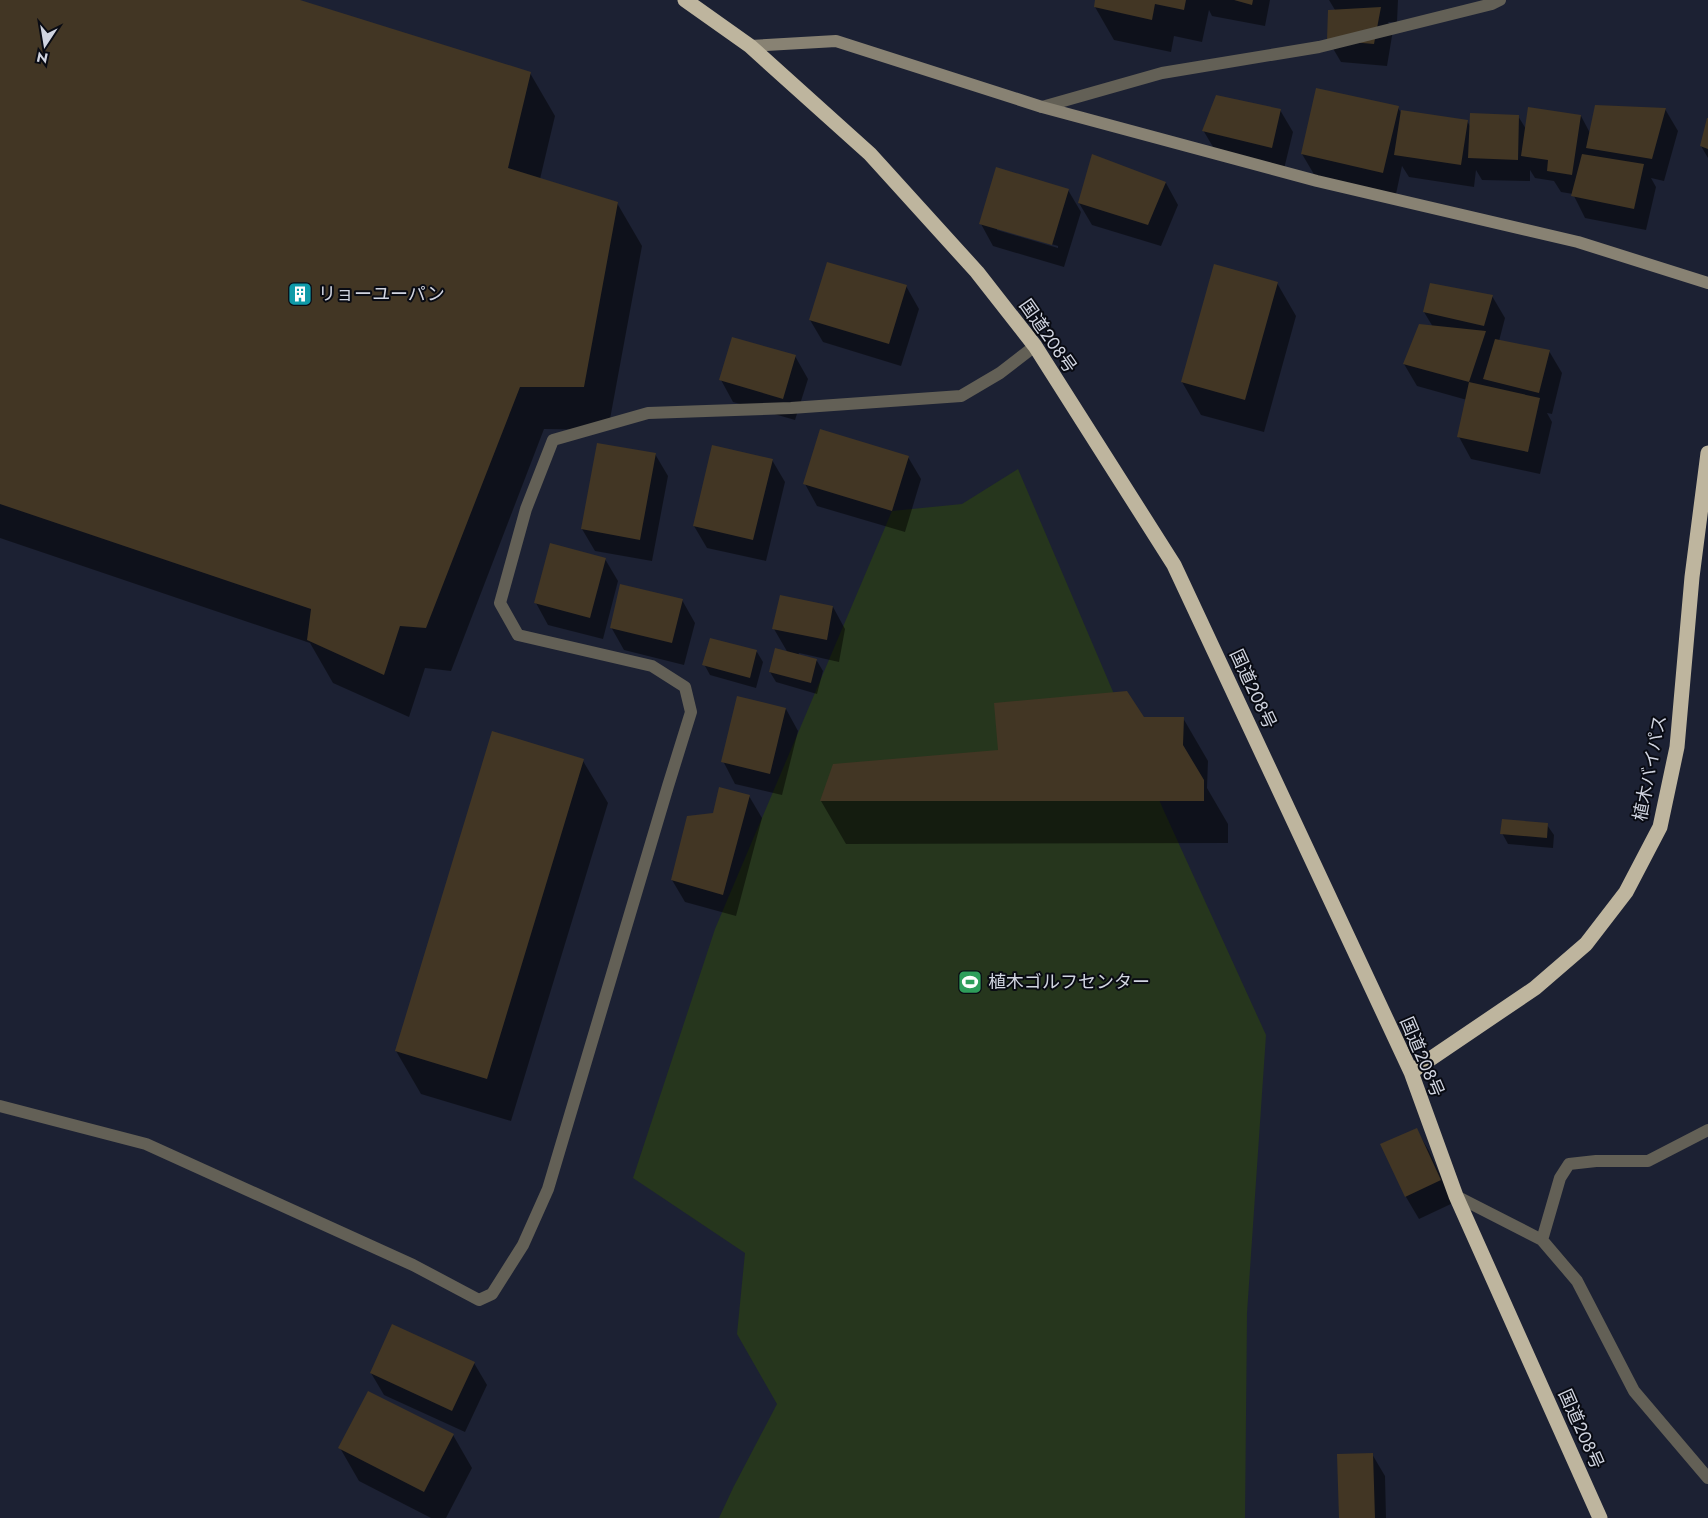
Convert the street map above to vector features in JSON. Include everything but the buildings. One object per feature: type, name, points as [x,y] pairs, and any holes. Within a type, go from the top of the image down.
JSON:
[{"type":"highway","name":"国道208号","points":[[685,0],[750,46],[870,154],[977,272],[1035,346],[1174,565],[1411,1072],[1456,1196],[1600,1518]]},
{"type":"highway","name":"植木バイパス","points":[[1411,1072],[1535,988],[1586,944],[1626,892],[1660,827],[1677,747],[1692,577],[1708,453]]},
{"type":"street","points":[[1042,107],[1162,73],[1319,47],[1492,4],[1500,0]]},
{"type":"street","points":[[750,46],[836,41],[1042,107],[1317,181],[1578,242],[1708,283]]},
{"type":"street","points":[[0,1106],[146,1144],[413,1265],[479,1300],[492,1294],[524,1245],[548,1189],[691,712],[685,687],[652,666],[518,635],[500,603],[526,509],[553,440],[648,413],[791,408],[961,396],[1000,373],[1035,346]]},
{"type":"street","points":[[1542,1240],[1560,1178],[1570,1164],[1648,1161],[1708,1130]]},
{"type":"street","points":[[1456,1196],[1542,1240],[1577,1280],[1634,1391],[1708,1478]]},
{"type":"green space","name":"植木ゴルフセンター","points":[[1018,469],[1163,809],[1266,1035],[1247,1313],[1245,1518],[719,1518],[777,1404],[737,1334],[745,1253],[633,1178],[715,929],[892,511],[962,504]]},
{"type":"place","name":"リョーユーパン","points":[[300,294]]},
{"type":"place","name":"植木ゴルフセンター","points":[[970,982]]}]
